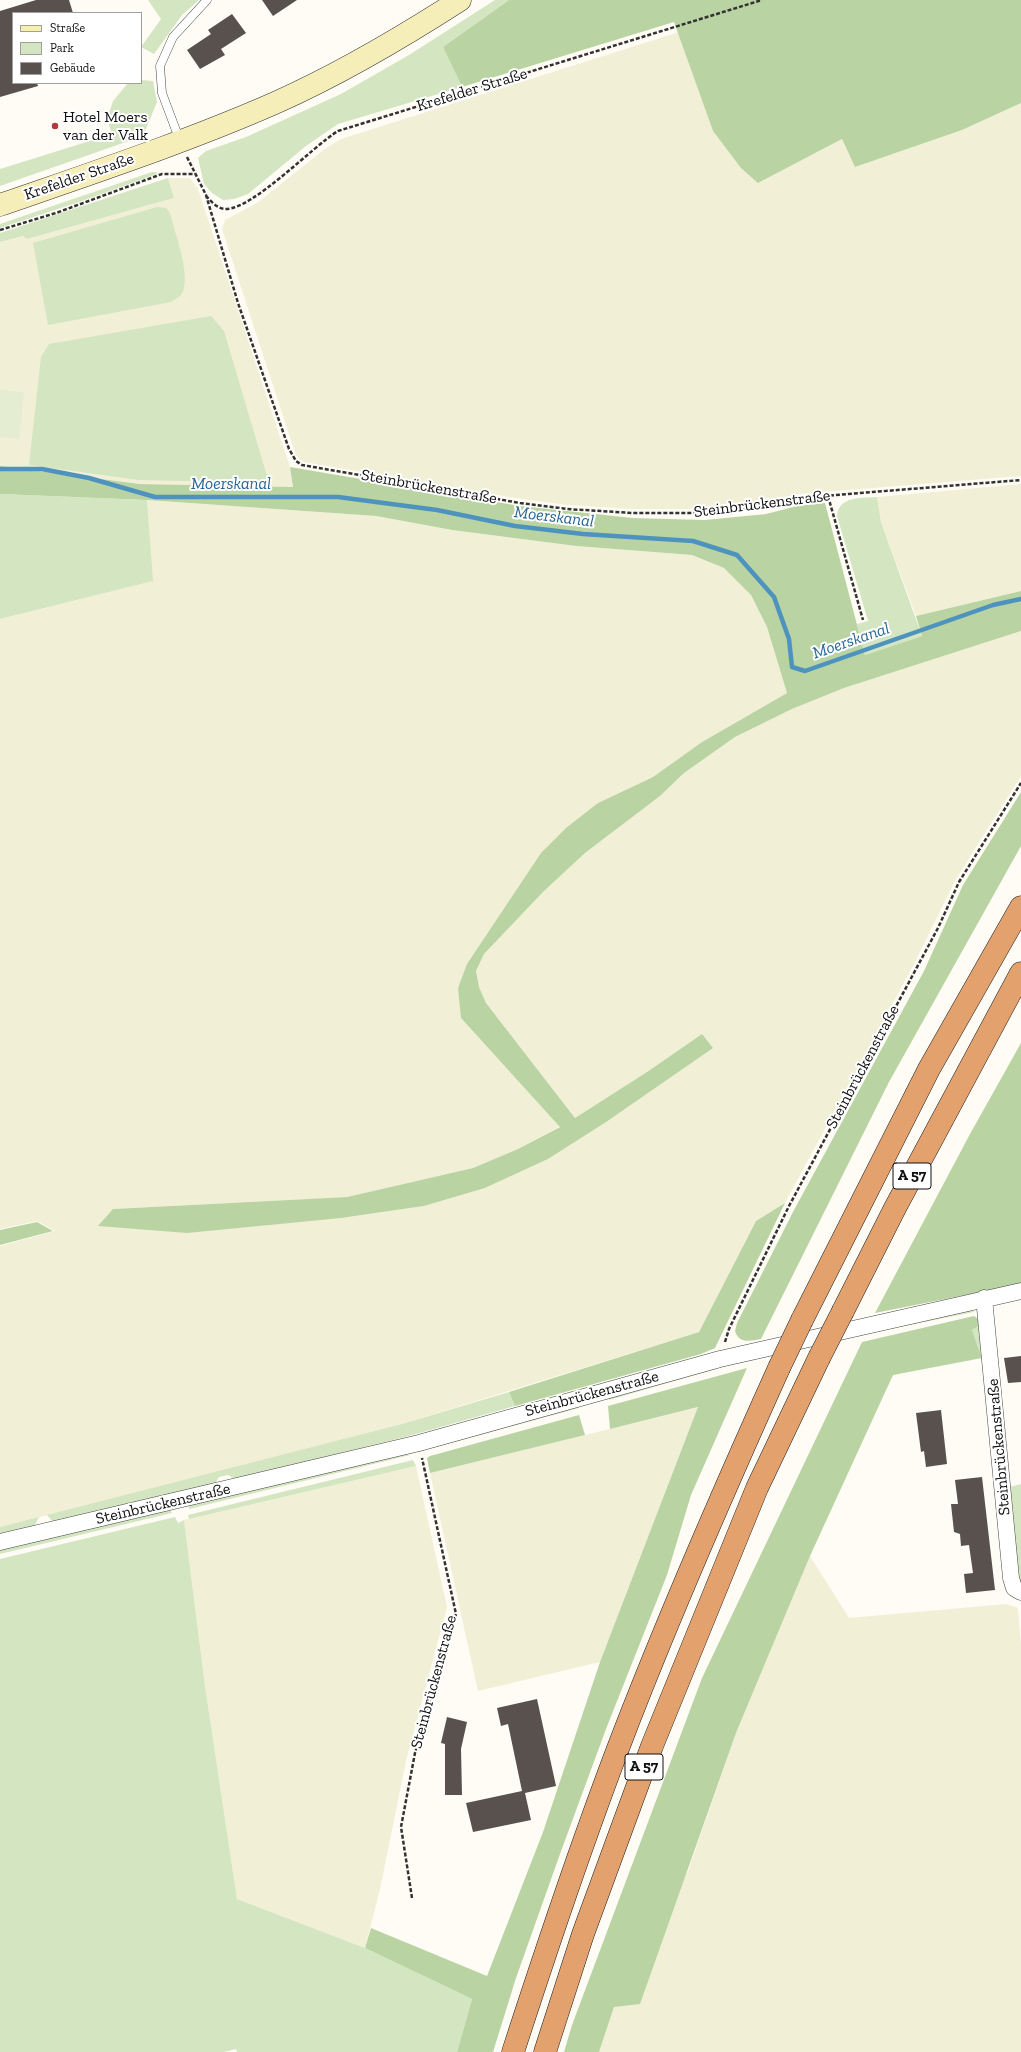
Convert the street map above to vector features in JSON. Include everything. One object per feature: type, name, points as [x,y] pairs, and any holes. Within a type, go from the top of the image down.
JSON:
[{"type":"highway","name":"A 57","points":[[513,2052],[553,1928],[622,1738],[712,1518],[802,1320],[929,1069],[1021,907]]},
{"type":"highway","name":"A 57","points":[[545,2052],[583,1934],[652,1746],[757,1488],[819,1358],[895,1208],[1021,972]]},
{"type":"highway","points":[[984,1042],[1012,1007],[1021,992]]},
{"type":"main road","name":"Krefelder Straße","points":[[0,205],[180,142],[276,103],[399,40],[460,0]]},
{"type":"street","name":"Steinbrückenstraße","points":[[0,1542],[419,1443],[720,1359],[984,1298],[1021,1291]]},
{"type":"street","name":"Steinbrückenstraße","points":[[984,1298],[1011,1578],[1014,1588],[1021,1592]]},
{"type":"lane","points":[[180,142],[162,93],[160,66],[173,37],[207,0]]},
{"type":"path","name":"Krefelder Straße","points":[[206,195],[216,206],[225,209],[238,206],[272,183],[322,141],[338,131],[762,0]]},
{"type":"path","name":"Steinbrückenstraße","points":[[180,142],[206,195],[238,303],[289,449],[296,461],[302,465],[520,503],[567,509],[626,513],[704,513],[762,506],[799,498],[1021,480]]},
{"type":"path","points":[[0,230],[56,213],[162,174],[195,174]]},
{"type":"path","points":[[828,496],[863,620]]},
{"type":"path","name":"Steinbrückenstraße","points":[[720,1359],[729,1329],[793,1199],[931,941],[959,882],[1021,783]]},
{"type":"path","name":"Steinbrückenstraße","points":[[412,1898],[401,1827],[414,1753],[456,1614],[419,1443]]},
{"type":"shaded area","points":[[679,32],[713,131],[758,183],[842,139],[855,167],[962,130],[1021,103],[1021,476],[799,494],[734,507],[703,509],[633,509],[567,505],[521,499],[304,462],[299,459],[295,453],[222,229],[225,220],[257,203],[326,148],[341,139]]},
{"type":"shaded area","points":[[168,178],[190,178],[198,189],[290,467],[293,487],[140,484],[0,466],[0,242],[23,236],[27,239],[174,198]]},
{"type":"shaded area","points":[[1021,484],[1021,591],[916,616],[881,522],[877,497]]},
{"type":"shaded area","points":[[147,500],[376,516],[452,530],[576,546],[692,555],[724,568],[751,595],[767,627],[787,693],[702,742],[653,777],[598,803],[467,964],[461,1018],[560,1126],[518,1149],[473,1168],[347,1197],[113,1209],[341,1218],[424,1206],[485,1188],[548,1159],[702,1034],[647,1072],[575,1118],[486,1003],[479,987],[476,971],[484,954],[544,891],[585,853],[660,796],[684,773],[735,737],[792,709],[844,688],[1021,631],[1021,776],[956,879],[914,964],[785,1203],[756,1221],[699,1332],[402,1424],[222,1472],[0,1527],[0,1246],[55,1231],[37,1221],[0,1229],[0,619],[152,581]]},
{"type":"shaded area","points":[[699,1407],[600,1662],[478,1691],[430,1473]]},
{"type":"shaded area","points":[[416,1466],[447,1607],[406,1761],[380,1889],[365,1948],[237,1899],[205,1686],[184,1520]]},
{"type":"shaded area","points":[[810,1556],[849,1618],[1006,1604],[1018,1608],[1021,1644],[1021,2052],[599,2052],[614,2007],[688,1871],[736,1733]]},
{"type":"green space","points":[[148,0],[199,0],[182,15],[154,54],[142,48],[142,46],[161,19]]},
{"type":"green space","points":[[495,0],[509,0],[443,47],[462,87],[338,124],[306,146],[248,194],[234,199],[223,200],[212,193],[204,184],[198,158],[206,151],[246,137],[341,94],[409,55]]},
{"type":"green space","points":[[509,0],[1021,0],[1021,103],[962,130],[855,167],[842,139],[758,183],[741,168],[713,131],[674,22],[462,87],[443,47]]},
{"type":"green space","points":[[142,80],[153,81],[157,102],[143,136],[0,186],[0,169],[112,134],[107,119],[113,101],[127,84],[142,84]]},
{"type":"green space","points":[[152,172],[156,172],[157,174],[0,228],[0,224]]},
{"type":"green space","points":[[168,178],[174,198],[27,239],[23,236],[0,242],[0,233]]},
{"type":"green space","points":[[157,207],[166,208],[170,213],[182,255],[185,278],[184,288],[181,295],[171,302],[48,325],[33,243]]},
{"type":"green space","points":[[211,316],[224,331],[269,483],[139,480],[29,465],[41,357],[49,344]]},
{"type":"green space","points":[[0,390],[24,392],[19,439],[0,437]]},
{"type":"green space","points":[[0,466],[140,484],[293,487],[290,467],[520,506],[633,518],[705,520],[766,514],[801,505],[825,503],[865,655],[922,636],[916,616],[1021,591],[1021,631],[844,688],[792,709],[735,737],[684,773],[660,796],[585,853],[544,891],[484,954],[476,971],[479,987],[486,1003],[575,1118],[647,1072],[702,1034],[713,1048],[606,1122],[548,1159],[485,1188],[424,1206],[341,1218],[187,1233],[98,1226],[113,1209],[347,1197],[473,1168],[518,1149],[560,1127],[461,1018],[458,988],[467,964],[541,853],[566,828],[598,803],[653,777],[702,742],[787,693],[767,627],[751,595],[724,568],[692,555],[576,546],[452,530],[376,516],[147,500],[0,494]]},
{"type":"green space","points":[[0,494],[147,500],[153,581],[0,619]]},
{"type":"green space","points":[[877,497],[881,522],[922,636],[865,655],[857,624],[868,621],[837,516],[838,509],[846,501],[858,498]]},
{"type":"green space","points":[[1021,792],[1021,846],[889,1082],[761,1339],[749,1341],[742,1340],[735,1331],[737,1323],[794,1210],[924,971],[963,885]]},
{"type":"green space","points":[[1021,1043],[1021,1284],[875,1313],[970,1134]]},
{"type":"green space","points":[[785,1203],[715,1348],[701,1354],[515,1406],[509,1392],[699,1332],[756,1221]]},
{"type":"green space","points":[[37,1222],[53,1231],[0,1245],[0,1230]]},
{"type":"green space","points":[[970,1308],[974,1312],[879,1331]]},
{"type":"green space","points":[[974,1316],[978,1319],[980,1325],[972,1330],[982,1358],[893,1375],[810,1556],[736,1733],[640,2004],[614,2007],[599,2052],[564,2052],[572,2025],[702,1678],[862,1342]]},
{"type":"green space","points":[[980,1325],[982,1358],[972,1330]]},
{"type":"green space","points":[[716,1365],[716,1369],[609,1400],[610,1396]]},
{"type":"green space","points":[[747,1368],[691,1495],[667,1575],[606,1729],[560,1854],[516,1978],[493,2052],[457,2052],[472,1999],[365,1948],[371,1928],[487,1976],[543,1832],[600,1662],[698,1407],[610,1429],[608,1406]]},
{"type":"green space","points":[[509,1392],[515,1406],[409,1436],[235,1479],[228,1475],[219,1477],[215,1484],[54,1523],[47,1515],[402,1424]]},
{"type":"green space","points":[[578,1405],[579,1408],[432,1448],[436,1444]]},
{"type":"green space","points":[[579,1415],[585,1435],[430,1473],[427,1458],[430,1456]]},
{"type":"green space","points":[[404,1453],[410,1455],[189,1509],[189,1505]]},
{"type":"green space","points":[[413,1460],[416,1466],[189,1519],[188,1515]]},
{"type":"green space","points":[[1021,1484],[1021,1583],[1019,1581],[1010,1487]]},
{"type":"green space","points":[[170,1509],[172,1513],[0,1554],[0,1550]]},
{"type":"green space","points":[[39,1517],[34,1527],[0,1535],[0,1527]]},
{"type":"green space","points":[[175,1517],[178,1523],[184,1520],[205,1686],[237,1899],[365,1948],[472,1999],[457,2052],[237,2052],[236,2049],[224,2052],[0,2052],[0,1559]]},
{"type":"building","points":[[36,0],[69,0],[73,12],[12,12],[12,84],[37,84],[38,86],[0,97],[0,11]]},
{"type":"building","points":[[262,0],[297,0],[273,16]]},
{"type":"building","points":[[232,14],[246,33],[221,49],[225,55],[200,69],[187,50],[211,34],[208,30]]},
{"type":"building","points":[[1021,1356],[1021,1382],[1008,1383],[1004,1358]]},
{"type":"building","points":[[941,1410],[947,1464],[926,1467],[924,1451],[921,1452],[916,1413]]},
{"type":"building","points":[[982,1477],[995,1590],[966,1593],[964,1574],[973,1573],[969,1545],[961,1546],[960,1534],[954,1532],[951,1504],[958,1504],[955,1480]]},
{"type":"building","points":[[537,1699],[556,1786],[525,1793],[531,1820],[473,1832],[466,1803],[522,1791],[508,1724],[501,1726],[497,1708]]},
{"type":"building","points":[[447,1717],[467,1722],[461,1749],[462,1795],[445,1795],[445,1744],[441,1743]]},
{"type":"waterway","name":"Moerskanal","points":[[0,469],[42,469],[89,478],[155,497],[338,497],[437,510],[515,526],[583,534],[693,541],[737,555],[774,597],[789,639],[792,667],[805,671],[993,605],[1021,599]]},
{"type":"place","name":"Hotel Moers van der Valk","points":[[55,126]]}]
